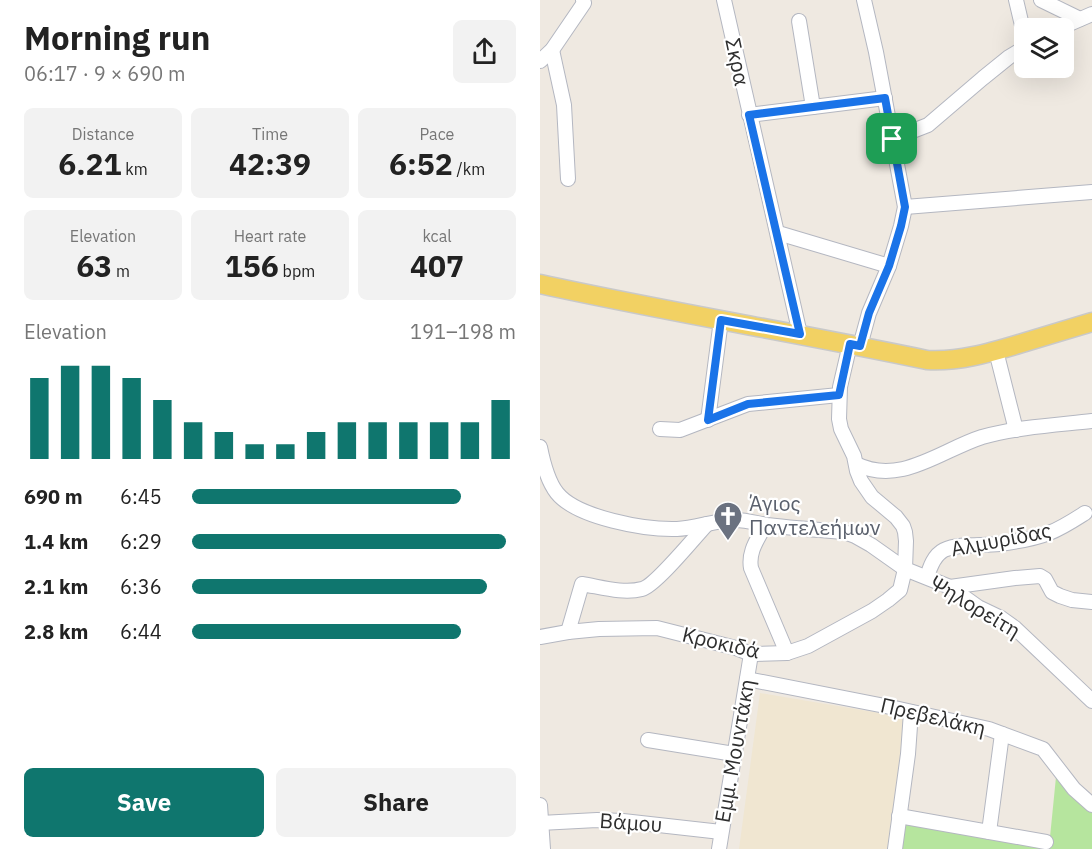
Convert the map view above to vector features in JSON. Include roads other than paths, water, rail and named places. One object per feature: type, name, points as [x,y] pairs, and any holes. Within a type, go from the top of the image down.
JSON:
[{"type":"main road","points":[[540,284],[927,360],[943,361],[996,351],[1092,322]]},
{"type":"street","points":[[540,61],[552,50],[584,3],[583,0]]},
{"type":"street","name":"Σκρα","points":[[724,0],[800,334]]},
{"type":"street","points":[[864,0],[905,207],[889,266],[855,345],[839,395],[841,429],[854,456],[861,481],[872,497],[903,526],[906,541],[905,569]]},
{"type":"street","points":[[1016,0],[1020,18]]},
{"type":"street","points":[[1041,0],[1086,17]]},
{"type":"street","points":[[799,21],[813,107]]},
{"type":"street","points":[[552,50],[564,105],[568,179]]},
{"type":"street","points":[[892,139],[928,125],[1014,54]]},
{"type":"street","points":[[749,115],[885,98]]},
{"type":"street","points":[[905,207],[1092,192]]},
{"type":"street","points":[[778,233],[889,266]]},
{"type":"street","points":[[708,420],[721,320]]},
{"type":"street","points":[[996,351],[1016,430]]},
{"type":"street","points":[[660,429],[680,430],[748,404],[839,395]]},
{"type":"street","points":[[856,464],[872,471],[901,470],[916,466],[982,437],[1016,430],[1092,421]]},
{"type":"street","name":"Ψηλορείτη","points":[[540,447],[547,473],[558,494],[577,509],[608,519],[676,529],[732,520],[747,520],[765,525],[844,532],[855,536],[905,569],[950,587],[978,607],[1001,618],[1015,628],[1092,701]]},
{"type":"street","name":"Αλμυρίδας","points":[[927,577],[932,563],[942,551],[949,548],[999,544],[1048,534],[1085,513]]},
{"type":"street","points":[[568,632],[582,584],[627,591],[645,589],[662,575],[707,524]]},
{"type":"street","points":[[765,525],[751,550],[749,559],[787,653]]},
{"type":"street","name":"Κροκιδά","points":[[540,638],[599,629],[657,628],[751,654],[787,653],[808,646],[888,600],[900,590],[905,569]]},
{"type":"street","points":[[950,587],[1040,576],[1045,579],[1052,592],[1060,596],[1092,602]]},
{"type":"street","name":"Εμμ. Μουντάκη","points":[[718,849],[751,654]]},
{"type":"street","name":"Πρεβελάκη","points":[[747,679],[989,729],[1043,749],[1074,789],[1092,805]]},
{"type":"street","points":[[895,849],[908,754],[911,712]]},
{"type":"street","points":[[988,832],[1002,734]]},
{"type":"street","points":[[648,740],[734,754]]},
{"type":"street","points":[[540,805],[543,849]]},
{"type":"street","points":[[899,816],[1046,842]]},
{"type":"street","name":"Βάμου","points":[[540,823],[623,820],[721,832]]},
{"type":"place","name":"Άγιος Παντελεήμων","points":[[728,542]]}]
